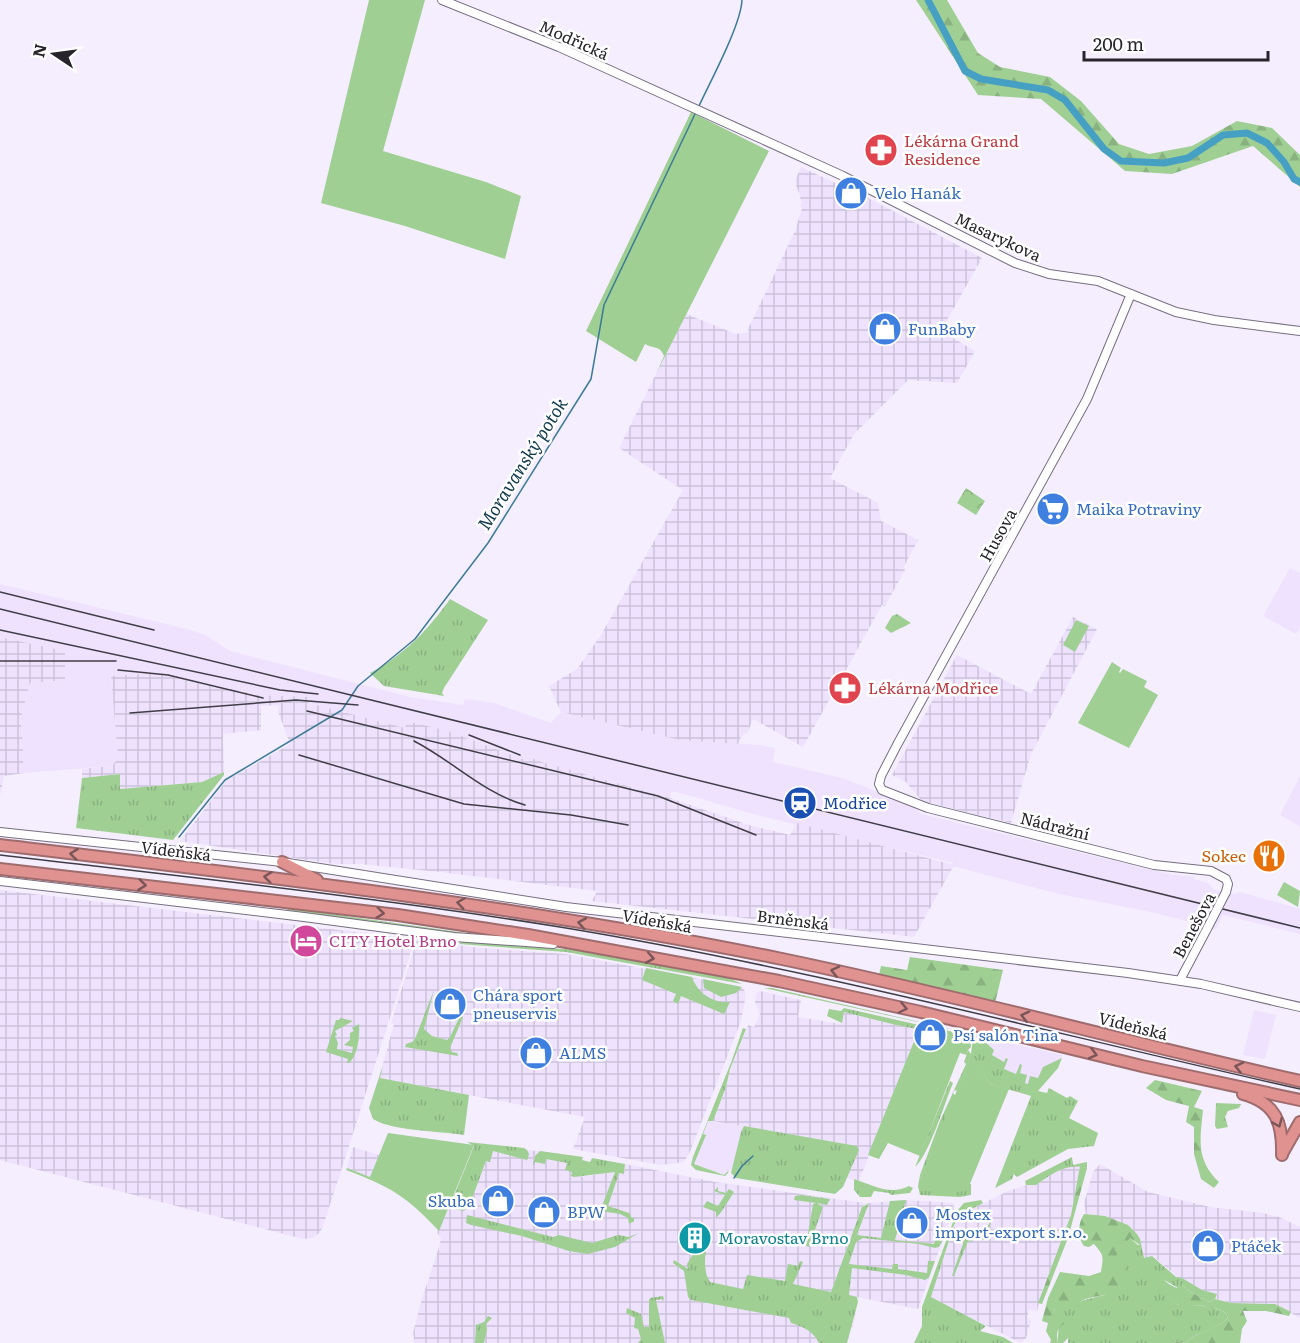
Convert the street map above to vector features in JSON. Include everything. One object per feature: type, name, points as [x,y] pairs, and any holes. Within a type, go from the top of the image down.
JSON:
[{"type":"highway","name":"Vídeňská","points":[[0,845],[326,884],[519,911],[782,959],[1300,1081]]},
{"type":"highway","points":[[282,862],[326,884]]},
{"type":"highway","points":[[0,868],[398,915],[528,935],[779,981],[921,1012],[1188,1076],[1252,1096],[1272,1111],[1281,1130],[1282,1155],[1300,1122]]},
{"type":"highway","points":[[1216,1085],[1300,1100]]},
{"type":"street","name":"Modřická","points":[[442,0],[559,47],[701,112]]},
{"type":"street","name":"Masarykova","points":[[701,112],[843,176],[1015,263],[1049,274],[1098,281],[1186,314],[1214,320],[1300,331]]},
{"type":"street","name":"Husova","points":[[879,784],[897,745],[1087,399],[1131,294]]},
{"type":"street","name":"Nádražní","points":[[879,784],[882,790],[928,808],[1154,865],[1211,872],[1222,876],[1227,882]]},
{"type":"street","name":"Vídeňská","points":[[0,832],[282,862]]},
{"type":"street","name":"Brněnská","points":[[282,862],[566,907],[1180,980],[1300,1007]]},
{"type":"street","points":[[0,881],[325,919],[454,937],[592,948]]},
{"type":"street","name":"Benešova","points":[[1180,980],[1226,892],[1227,882]]},
{"type":"shaded area","points":[[801,167],[874,201],[982,258],[941,331],[975,351],[957,383],[908,380],[854,434],[830,478],[878,503],[881,521],[918,540],[903,568],[905,570],[885,606],[882,605],[803,747],[753,719],[747,734],[741,737],[738,744],[680,740],[561,712],[549,686],[577,669],[601,635],[683,490],[619,448],[686,314],[736,334],[749,332],[748,329],[795,231],[802,208],[795,181]]},
{"type":"shaded area","points":[[1290,568],[1300,573],[1300,627],[1296,634],[1263,616]]},
{"type":"shaded area","points":[[0,584],[187,629],[205,635],[230,651],[410,697],[463,705],[465,699],[494,703],[551,723],[561,712],[680,740],[775,748],[773,762],[842,778],[912,805],[921,814],[1168,874],[1194,877],[1194,879],[1208,883],[1214,890],[1234,894],[1240,892],[1300,909],[1300,934],[1223,915],[1216,929],[1156,913],[1059,894],[953,866],[953,863],[753,814],[695,797],[671,791],[670,798],[528,756],[525,760],[448,731],[407,721],[405,728],[309,703],[308,697],[259,695],[154,673],[111,676],[118,758],[112,766],[24,773],[21,717],[30,683],[65,680],[65,652],[0,637]]},
{"type":"shaded area","points":[[1073,617],[1097,629],[1031,754],[1011,823],[922,801],[906,782],[892,775],[957,655],[1031,694]]},
{"type":"shaded area","points":[[0,637],[65,651],[65,680],[30,683],[21,717],[24,773],[4,776],[0,796]]},
{"type":"shaded area","points":[[154,673],[259,695],[309,697],[309,703],[405,728],[407,721],[448,731],[525,760],[527,756],[670,798],[749,825],[790,835],[797,823],[954,865],[914,937],[592,901],[597,891],[440,872],[360,864],[334,864],[180,841],[226,781],[290,744],[278,711],[279,705],[261,706],[261,730],[223,734],[224,772],[202,782],[120,789],[119,774],[82,778],[82,769],[112,766],[118,758],[111,676]]},
{"type":"shaded area","points":[[1300,776],[1300,826],[1280,815]]},
{"type":"shaded area","points":[[0,890],[415,939],[322,1229],[317,1235],[303,1239],[0,1160]]},
{"type":"shaded area","points":[[417,940],[480,948],[566,954],[742,987],[745,991],[745,1000],[741,1021],[689,1154],[683,1162],[661,1165],[573,1149],[585,1117],[379,1078],[394,1024],[391,1023]]},
{"type":"shaded area","points":[[760,991],[801,1000],[798,1017],[841,1024],[844,1012],[919,1029],[859,1181],[847,1178],[851,1145],[713,1121],[730,1069],[748,1025],[754,1027],[760,1014],[755,1002],[756,994]]},
{"type":"shaded area","points":[[1254,1010],[1276,1015],[1265,1059],[1243,1055]]},
{"type":"shaded area","points":[[973,1034],[1062,1055],[1061,1060],[1058,1068],[1034,1096],[990,1084],[972,1055]]},
{"type":"shaded area","points":[[708,1120],[744,1126],[732,1170],[728,1170],[725,1175],[694,1164],[705,1136],[703,1134]]},
{"type":"shaded area","points":[[490,1145],[583,1157],[579,1162],[582,1177],[625,1170],[625,1164],[715,1182],[866,1203],[862,1207],[831,1292],[836,1293],[869,1203],[906,1200],[953,1203],[954,1209],[918,1309],[857,1297],[855,1318],[847,1343],[415,1343],[413,1333],[441,1239],[437,1232],[449,1208],[464,1211],[473,1196]]},
{"type":"shaded area","points":[[353,1147],[379,1155],[370,1177],[347,1168]]},
{"type":"shaded area","points":[[1100,1164],[1148,1192],[1210,1207],[1263,1213],[1279,1217],[1300,1227],[1300,1318],[1275,1304],[1231,1303],[1197,1294],[1153,1256],[1144,1259],[1140,1239],[1086,1214],[1084,1203],[1093,1172]]},
{"type":"shaded area","points":[[1072,1165],[1080,1166],[1071,1215],[1057,1258],[1043,1287],[1037,1311],[1029,1309],[1027,1318],[1031,1321],[1026,1338],[1021,1343],[930,1297],[958,1216],[1006,1192],[1026,1185],[1036,1185],[1047,1176]]},
{"type":"green space","points":[[369,0],[425,0],[383,151],[486,182],[521,196],[505,259],[405,226],[321,203]]},
{"type":"green space","points":[[916,0],[947,0],[978,53],[1000,67],[1050,77],[1081,101],[1119,144],[1149,154],[1192,146],[1237,121],[1272,128],[1300,155],[1300,187],[1253,146],[1172,174],[1125,171],[1041,99],[978,95]]},
{"type":"green space","points":[[691,112],[769,151],[656,374],[664,356],[658,349],[645,344],[636,362],[586,331]]},
{"type":"green space","points":[[966,488],[985,501],[976,515],[957,503]]},
{"type":"green space","points":[[450,599],[488,620],[444,688],[442,693],[444,696],[384,686],[370,673],[415,641]]},
{"type":"green space","points":[[897,614],[911,623],[891,633],[885,628],[892,616]]},
{"type":"green space","points":[[1076,620],[1089,626],[1075,652],[1063,645]]},
{"type":"green space","points":[[1112,662],[1121,668],[1120,673],[1123,669],[1147,681],[1144,687],[1158,695],[1129,748],[1078,723]]},
{"type":"green space","points":[[224,772],[173,840],[76,828],[82,778],[120,774],[120,789],[202,782]]},
{"type":"green space","points":[[1284,882],[1300,891],[1298,907],[1277,895]]},
{"type":"green space","points":[[289,908],[487,936],[449,933],[286,910]]},
{"type":"green space","points":[[463,941],[575,950],[729,978],[742,984],[566,952],[459,944]]},
{"type":"green space","points":[[910,957],[1003,970],[995,1003],[879,975],[881,966],[907,970]]},
{"type":"green space","points":[[646,968],[692,977],[702,993],[718,1001],[730,1002],[724,1014],[681,996],[678,1004],[673,1001],[676,994],[642,980]]},
{"type":"green space","points":[[703,979],[742,987],[736,993],[721,997],[704,988]]},
{"type":"green space","points":[[764,988],[772,988],[972,1034]]},
{"type":"green space","points":[[434,990],[424,1029],[432,1036],[447,1040],[460,1016],[463,1017],[450,1048],[458,1056],[405,1047],[415,1039]]},
{"type":"green space","points":[[844,1008],[937,1029],[937,1033],[844,1012],[842,1023],[827,1016],[829,1009],[841,1011]]},
{"type":"green space","points":[[340,1018],[353,1021],[335,1031],[337,1049],[352,1053],[353,1047],[344,1045],[350,1040],[350,1033],[354,1031],[352,1028],[359,1024],[358,1045],[349,1063],[347,1063],[348,1059],[326,1052],[336,1020]]},
{"type":"green space","points":[[743,1028],[746,1029],[730,1069],[726,1087],[713,1121],[708,1121],[703,1134],[706,1135],[694,1164],[724,1175],[729,1170],[725,1176],[696,1170],[691,1165],[693,1157]]},
{"type":"green space","points":[[919,1029],[960,1038],[968,1050],[967,1055],[960,1053],[920,1156],[888,1143],[879,1159],[868,1155]]},
{"type":"green space","points":[[941,1029],[970,1036],[971,1047],[968,1050],[971,1054],[973,1038],[982,1043],[985,1042],[994,1050],[992,1055],[1004,1062],[1006,1058],[1008,1059],[1004,1069],[1016,1074],[1020,1064],[1022,1065],[1020,1073],[1027,1075],[1025,1083],[1028,1084],[1030,1076],[1038,1078],[1043,1067],[1062,1058],[1058,1068],[1038,1091],[1047,1093],[1049,1088],[1078,1101],[1069,1118],[1098,1133],[1094,1146],[1068,1149],[1017,1177],[1014,1174],[1012,1179],[995,1188],[1031,1096],[990,1084],[972,1055],[957,1091],[953,1093],[956,1096],[920,1180],[971,1184],[971,1195],[960,1197],[920,1195],[918,1186],[920,1175],[940,1121],[966,1064],[964,1062],[968,1051],[963,1040],[940,1033]]},
{"type":"green space","points":[[972,1054],[990,1084],[1009,1089],[967,1191],[944,1194],[922,1190],[920,1180]]},
{"type":"green space","points":[[383,1065],[380,1078],[469,1095],[464,1135],[391,1126],[373,1119],[369,1108]]},
{"type":"green space","points":[[1155,1080],[1202,1091],[1194,1107],[1203,1110],[1201,1149],[1206,1166],[1219,1182],[1214,1188],[1201,1179],[1194,1154],[1194,1127],[1186,1122],[1189,1106],[1166,1100],[1146,1088]]},
{"type":"green space","points":[[950,1081],[953,1083],[936,1128],[926,1151],[915,1167]]},
{"type":"green space","points":[[1216,1103],[1241,1104],[1239,1108],[1228,1111],[1225,1117],[1228,1127],[1217,1129],[1215,1126]]},
{"type":"green space","points":[[744,1126],[857,1146],[859,1150],[843,1187],[835,1194],[736,1178],[731,1173]]},
{"type":"green space","points":[[388,1133],[474,1145],[439,1231],[417,1209],[397,1194],[346,1170],[347,1168],[370,1177]]},
{"type":"green space","points":[[467,1142],[524,1148],[529,1154],[526,1164],[527,1160],[493,1151],[490,1162],[486,1161],[473,1196],[464,1211],[449,1208],[474,1146]]},
{"type":"green space","points":[[540,1151],[583,1157],[582,1160],[590,1162],[592,1158],[625,1164],[624,1174],[619,1173],[608,1206],[629,1213],[634,1221],[629,1224],[628,1218],[620,1214],[600,1211],[615,1172],[574,1177],[571,1176],[572,1172],[565,1170],[567,1163],[546,1159],[545,1164],[535,1162],[533,1166],[535,1156]]},
{"type":"green space","points":[[1072,1157],[1073,1165],[1087,1162],[1087,1168],[1066,1168],[1053,1173],[1036,1185],[1026,1185],[1025,1181]]},
{"type":"green space","points":[[1080,1166],[1087,1168],[1068,1238],[1042,1304],[1038,1303],[1071,1215]]},
{"type":"green space","points":[[854,1179],[888,1190],[909,1186],[913,1188],[910,1193],[891,1195],[874,1191],[871,1197],[860,1197],[854,1190]]},
{"type":"green space","points":[[718,1187],[718,1191],[726,1193],[729,1189],[734,1192],[716,1218],[716,1212],[703,1207],[707,1201],[718,1206],[725,1195],[714,1191]]},
{"type":"green space","points":[[795,1196],[830,1199],[827,1205],[817,1203],[823,1207],[809,1247],[806,1246],[813,1204],[816,1203],[794,1200]]},
{"type":"green space","points":[[906,1200],[895,1240],[934,1244],[936,1239],[942,1241],[939,1247],[863,1238],[856,1242],[849,1264],[892,1269],[893,1264],[898,1264],[898,1269],[927,1273],[928,1261],[935,1261],[929,1277],[925,1280],[906,1275],[852,1268],[849,1295],[857,1297],[858,1302],[847,1343],[819,1343],[811,1332],[791,1323],[789,1318],[691,1300],[688,1297],[684,1271],[673,1263],[674,1260],[688,1269],[687,1264],[709,1228],[705,1269],[710,1282],[743,1289],[747,1275],[785,1281],[788,1264],[798,1266],[800,1261],[803,1262],[793,1284],[831,1292],[862,1207],[869,1203],[857,1235],[881,1238],[890,1201]]},
{"type":"green space","points":[[981,1200],[983,1203],[970,1210],[969,1207],[954,1225],[931,1297],[986,1326],[980,1331],[1003,1337],[1013,1343],[914,1343],[922,1326],[922,1307],[957,1211],[964,1203]]},
{"type":"green space","points":[[1084,1214],[1105,1216],[1128,1225],[1140,1239],[1140,1245],[1130,1238],[1125,1243],[1116,1238],[1112,1241],[1119,1249],[1116,1257],[1125,1261],[1120,1282],[1113,1290],[1102,1296],[1056,1308],[1055,1313],[1061,1316],[1064,1324],[1058,1330],[1057,1343],[1050,1343],[1051,1340],[1046,1331],[1048,1323],[1042,1321],[1048,1298],[1060,1272],[1089,1276],[1101,1272],[1102,1254],[1094,1244],[1089,1247],[1084,1246],[1080,1238],[1080,1226]]},
{"type":"green space","points":[[467,1215],[553,1237],[559,1235],[592,1243],[618,1235],[629,1237],[639,1233],[615,1247],[587,1254],[471,1225],[466,1223]]},
{"type":"green space","points":[[992,1220],[984,1240],[970,1236],[969,1239],[973,1240],[968,1241],[954,1276],[952,1276],[967,1232],[984,1231]]},
{"type":"green space","points":[[1115,1238],[1130,1238],[1138,1245],[1140,1245],[1140,1239],[1144,1258],[1152,1256],[1176,1277],[1202,1290],[1217,1294],[1215,1299],[1209,1302],[1181,1284],[1178,1288],[1161,1278],[1162,1289],[1167,1291],[1176,1304],[1214,1307],[1226,1313],[1228,1318],[1185,1343],[1175,1341],[1172,1343],[1068,1343],[1068,1338],[1063,1343],[1057,1343],[1059,1327],[1054,1310],[1059,1305],[1105,1295],[1116,1257],[1111,1241]]},
{"type":"green space","points":[[1154,1270],[1159,1271],[1164,1280],[1171,1285],[1177,1288],[1181,1284],[1209,1302],[1215,1299],[1231,1303],[1275,1304],[1291,1312],[1289,1316],[1266,1311],[1243,1311],[1247,1321],[1242,1329],[1240,1343],[1185,1343],[1224,1321],[1228,1318],[1226,1313],[1214,1307],[1207,1309],[1205,1306],[1176,1304],[1167,1291],[1156,1288],[1152,1278]]},
{"type":"green space","points":[[663,1296],[662,1301],[662,1299],[656,1300],[665,1343],[638,1343],[641,1339],[638,1329],[634,1328],[635,1318],[626,1313],[627,1308],[641,1314],[644,1327],[649,1327],[649,1300]]},
{"type":"green space","points":[[488,1316],[492,1318],[486,1324],[484,1343],[475,1343],[476,1325],[484,1322]]},
{"type":"waterway","name":"Moravanský potok","points":[[699,106],[731,38],[742,0]]},
{"type":"waterway","points":[[928,0],[965,71],[981,79],[1048,90],[1065,100],[1104,149],[1121,161],[1164,163],[1188,158],[1223,135],[1247,133],[1267,143],[1284,162],[1294,179],[1300,182]]},
{"type":"waterway","name":"Moravanský potok","points":[[179,837],[225,780],[342,710],[358,686],[415,639],[488,543],[591,379],[604,305],[695,114]]},
{"type":"waterway","points":[[734,1178],[753,1156]]},
{"type":"tram line","points":[[0,855],[420,906],[653,943],[839,982],[1300,1089]]},
{"type":"railway","points":[[0,592],[154,630]]},
{"type":"railway","points":[[0,609],[1300,928]]},
{"type":"railway","points":[[0,630],[280,690],[318,694]]},
{"type":"railway","points":[[0,661],[116,661]]},
{"type":"railway","points":[[118,670],[168,675],[263,698]]},
{"type":"railway","points":[[130,713],[296,700],[358,705]]},
{"type":"railway","points":[[307,711],[658,796],[756,835]]},
{"type":"railway","points":[[469,735],[520,755]]},
{"type":"railway","points":[[414,741],[495,793],[525,805]]},
{"type":"railway","points":[[299,755],[464,804],[571,815],[628,825]]},
{"type":"place","name":"Lékárna Grand Residence","points":[[881,150]]},
{"type":"place","name":"Velo Hanák","points":[[851,193]]},
{"type":"place","name":"FunBaby","points":[[885,329]]},
{"type":"place","name":"Maika Potraviny","points":[[1053,509]]},
{"type":"place","name":"Lékárna Modřice","points":[[845,688]]},
{"type":"place","name":"Modřice","points":[[800,803]]},
{"type":"place","name":"Sokec","points":[[1269,856]]},
{"type":"place","name":"CITY Hotel Brno","points":[[306,941]]},
{"type":"place","name":"Chára sport pneuservis","points":[[450,1004]]},
{"type":"place","name":"Psí salón Tina","points":[[930,1035]]},
{"type":"place","name":"ALMS","points":[[536,1053]]},
{"type":"place","name":"Skuba","points":[[498,1201]]},
{"type":"place","name":"BPW","points":[[544,1212]]},
{"type":"place","name":"Mostex import-export s.r.o.","points":[[912,1223]]},
{"type":"place","name":"Moravostav Brno","points":[[695,1238]]},
{"type":"place","name":"Ptáček","points":[[1208,1246]]}]
